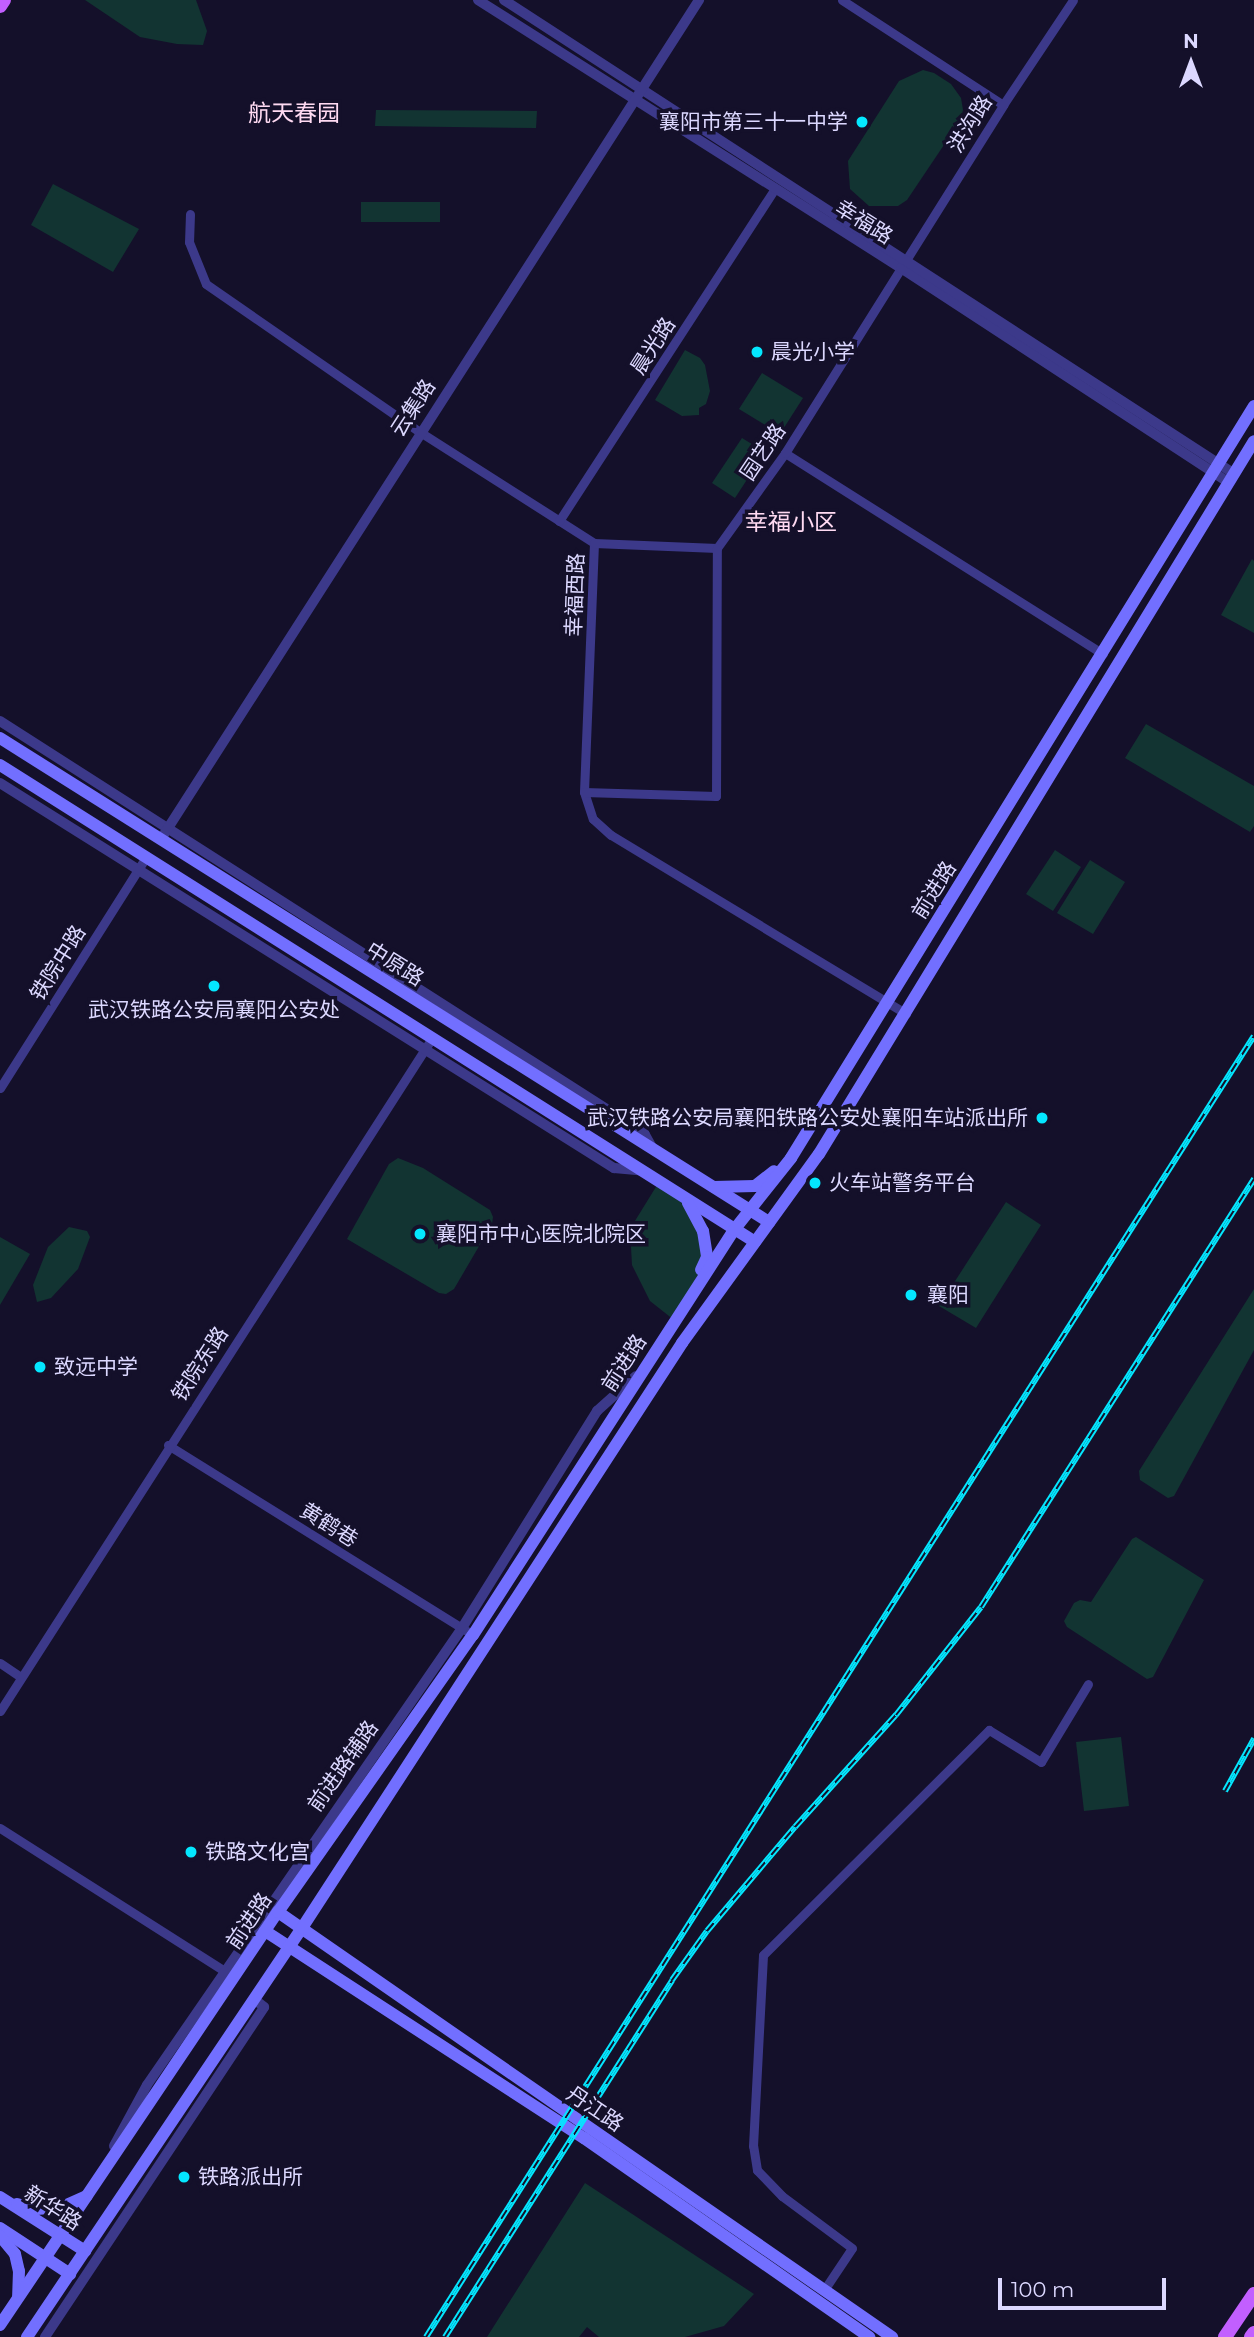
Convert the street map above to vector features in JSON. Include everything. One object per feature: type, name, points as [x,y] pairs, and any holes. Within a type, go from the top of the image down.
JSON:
[{"type":"main road","points":[[0,6],[4,0]]},
{"type":"main road","name":"前进路","points":[[0,2325],[230,1975],[278,1912],[641,1372],[685,1302],[734,1230],[790,1157],[1103,654],[1214,466],[1254,406]]},
{"type":"main road","name":"前进路","points":[[31,2336],[291,1945],[682,1343],[818,1154],[1254,441]]},
{"type":"main road","name":"中原路","points":[[0,738],[769,1222]]},
{"type":"main road","name":"中原路","points":[[0,765],[428,1043],[755,1242]]},
{"type":"main road","points":[[714,1187],[755,1186],[790,1157]]},
{"type":"main road","points":[[685,1302],[707,1257],[703,1231],[686,1200]]},
{"type":"main road","name":"丹江路","points":[[278,1912],[892,2337]]},
{"type":"main road","name":"丹江路","points":[[265,1931],[291,1945],[584,2138],[869,2337]]},
{"type":"main road","points":[[3,2199],[36,2208],[62,2207],[88,2194]]},
{"type":"main road","name":"新华路","points":[[3,2199],[85,2251]]},
{"type":"main road","points":[[0,2228],[70,2274]]},
{"type":"main road","points":[[0,2236],[15,2254],[19,2271],[18,2299]]},
{"type":"main road","points":[[1226,2337],[1254,2294]]},
{"type":"street","name":"幸福路","points":[[478,0],[775,189],[903,263]]},
{"type":"street","name":"幸福路","points":[[504,0],[644,89],[1230,477]]},
{"type":"street","name":"云集路","points":[[161,839],[699,0]]},
{"type":"street","points":[[842,0],[1003,105]]},
{"type":"street","name":"洪沟路","points":[[903,263],[1073,0]]},
{"type":"street","name":"晨光路","points":[[559,521],[775,189]]},
{"type":"street","name":"幸福西路","points":[[190,214],[188,242],[206,284],[420,432],[594,543],[584,792],[593,819],[611,835],[906,1014]]},
{"type":"street","name":"园艺路","points":[[718,548],[785,453],[903,263]]},
{"type":"street","points":[[785,453],[1103,654]]},
{"type":"street","points":[[584,792],[716,796],[718,548],[594,543]]},
{"type":"street","points":[[0,721],[644,1133],[653,1149]]},
{"type":"street","points":[[0,783],[138,870],[428,1043]]},
{"type":"street","name":"铁院中路","points":[[0,1088],[146,858]]},
{"type":"street","name":"铁院东路","points":[[0,1711],[428,1043]]},
{"type":"street","name":"黄鹤巷","points":[[168,1445],[467,1631]]},
{"type":"street","name":"前进路辅路","points":[[230,1975],[467,1631]]},
{"type":"street","points":[[0,1663],[21,1677]]},
{"type":"street","points":[[824,2290],[852,2248],[782,2196],[757,2170],[754,2146],[763,1955],[989,1730],[1041,1762],[1088,1684]]},
{"type":"street","points":[[0,1828],[230,1975]]},
{"type":"street","points":[[45,2337],[264,2007],[254,1999]]},
{"type":"street","points":[[0,2312],[18,2299]]},
{"type":"green space","points":[[85,0],[196,0],[207,31],[203,45],[177,44],[140,37]]},
{"type":"green space","points":[[923,70],[934,73],[951,84],[961,98],[963,110],[960,121],[907,200],[898,206],[869,206],[850,189],[848,161],[899,81]]},
{"type":"green space","points":[[376,110],[537,111],[536,128],[375,126]]},
{"type":"green space","points":[[53,184],[139,229],[113,272],[31,225]]},
{"type":"green space","points":[[361,202],[440,202],[440,222],[361,222]]},
{"type":"green space","points":[[685,350],[700,358],[705,365],[710,391],[706,404],[699,408],[699,415],[682,416],[655,400]]},
{"type":"green space","points":[[762,373],[803,398],[780,434],[739,409]]},
{"type":"green space","points":[[742,438],[765,452],[735,498],[712,483]]},
{"type":"green space","points":[[1252,559],[1254,561],[1254,633],[1221,615]]},
{"type":"green space","points":[[1146,724],[1254,786],[1254,826],[1250,832],[1125,758]]},
{"type":"green space","points":[[1055,850],[1081,867],[1053,911],[1026,894]]},
{"type":"green space","points":[[1090,860],[1125,882],[1093,934],[1057,913]]},
{"type":"green space","points":[[398,1158],[423,1168],[490,1210],[493,1217],[492,1224],[454,1289],[446,1294],[439,1293],[347,1239],[389,1164]]},
{"type":"green space","points":[[659,1182],[686,1200],[707,1257],[674,1320],[650,1301],[632,1265],[630,1229]]},
{"type":"green space","points":[[1006,1202],[1041,1225],[976,1328],[939,1306]]},
{"type":"green space","points":[[69,1227],[87,1231],[90,1237],[78,1269],[51,1298],[37,1302],[33,1285],[48,1247]]},
{"type":"green space","points":[[0,1237],[30,1254],[0,1305]]},
{"type":"green space","points":[[1254,1289],[1254,1350],[1174,1496],[1168,1498],[1140,1480],[1139,1471]]},
{"type":"green space","points":[[1136,1537],[1204,1580],[1153,1677],[1147,1679],[1067,1627],[1064,1621],[1074,1603],[1080,1600],[1091,1602],[1132,1539]]},
{"type":"green space","points":[[1121,1737],[1129,1806],[1084,1811],[1076,1742]]},
{"type":"green space","points":[[585,2183],[754,2294],[724,2326],[685,2337],[599,2337],[587,2327],[579,2337],[487,2337]]},
{"type":"railway","points":[[426,2337],[1254,1036]]},
{"type":"railway","points":[[445,2337],[672,1980],[707,1931],[795,1827],[896,1715],[981,1607],[1254,1179]]},
{"type":"railway","points":[[1225,1791],[1254,1739]]},
{"type":"place","name":"襄阳市第三十一中学","points":[[862,122]]},
{"type":"place","name":"晨光小学","points":[[757,352]]},
{"type":"place","name":"武汉铁路公安局襄阳公安处","points":[[214,986]]},
{"type":"place","name":"武汉铁路公安局襄阳铁路公安处襄阳车站派出所","points":[[1042,1118]]},
{"type":"place","name":"火车站警务平台","points":[[815,1183]]},
{"type":"place","name":"襄阳市中心医院北院区","points":[[420,1234]]},
{"type":"place","name":"襄阳","points":[[911,1295]]},
{"type":"place","name":"致远中学","points":[[40,1367]]},
{"type":"place","name":"铁路文化宫","points":[[191,1852]]},
{"type":"place","name":"铁路派出所","points":[[184,2177]]},
{"type":"district","name":"航天春园","points":[[294,113]]},
{"type":"district","name":"幸福小区","points":[[791,522]]}]
